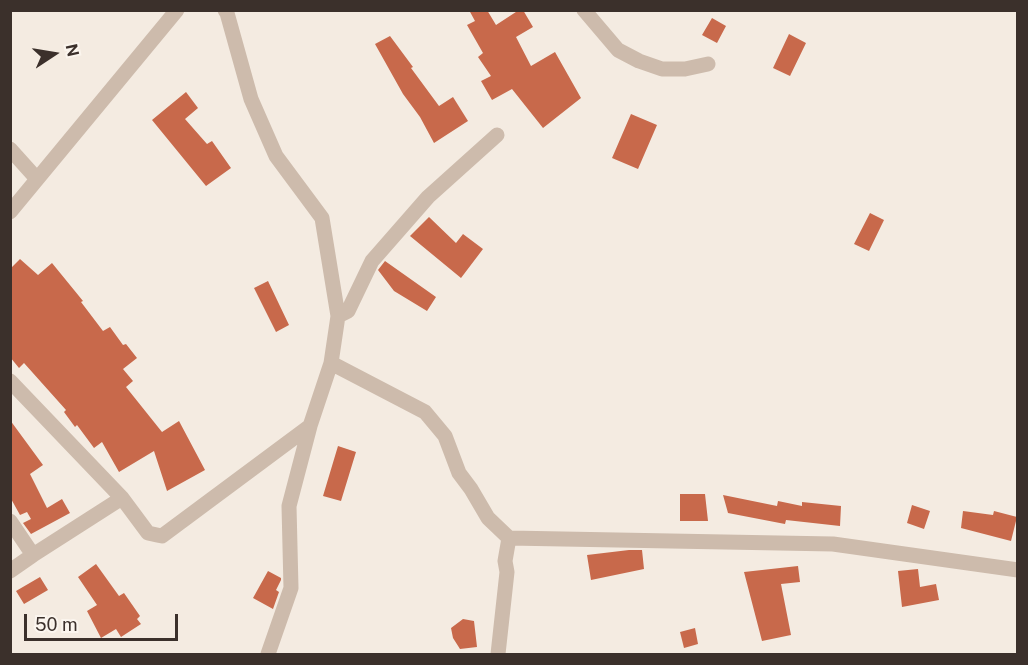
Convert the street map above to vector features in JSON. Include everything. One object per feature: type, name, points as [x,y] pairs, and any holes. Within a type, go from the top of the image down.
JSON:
[{"type":"street","points":[[10,212],[177,10]]},
{"type":"street","points":[[225,10],[251,99],[276,156],[322,218],[338,316],[331,363],[310,426],[289,506],[291,588],[268,654]]},
{"type":"street","points":[[584,10],[618,50],[639,61],[663,69],[685,69],[708,64]]},
{"type":"street","points":[[338,316],[348,311],[372,261],[428,197],[496,135]]},
{"type":"street","points":[[10,149],[37,179]]},
{"type":"street","points":[[331,363],[425,411],[445,436],[459,473],[488,518],[509,538],[833,544],[1017,570]]},
{"type":"street","points":[[10,381],[122,498],[148,533],[162,536],[310,426]]},
{"type":"street","points":[[10,571],[122,498]]},
{"type":"street","points":[[10,521],[33,555]]},
{"type":"street","points":[[498,654],[507,572],[505,561],[509,538]]},
{"type":"building","points":[[469,10],[487,10],[496,25],[519,10],[523,10],[533,27],[516,37],[531,66],[555,52],[581,98],[543,128],[512,89],[492,100],[481,81],[491,76],[478,57],[483,53],[467,25],[475,21]]},
{"type":"building","points":[[712,18],[726,26],[717,43],[702,35]]},
{"type":"building","points":[[789,34],[806,43],[790,76],[773,68]]},
{"type":"building","points":[[390,36],[439,106],[453,97],[468,121],[434,143],[375,44]]},
{"type":"building","points":[[186,92],[198,108],[185,119],[207,144],[212,141],[231,168],[206,186],[152,120]]},
{"type":"building","points":[[631,114],[657,125],[638,169],[612,158]]},
{"type":"building","points":[[870,213],[884,220],[869,251],[854,244]]},
{"type":"building","points":[[429,217],[456,243],[463,234],[483,249],[461,278],[410,236]]},
{"type":"building","points":[[20,259],[38,275],[52,263],[83,301],[81,302],[103,331],[110,327],[123,345],[126,344],[137,358],[123,369],[133,381],[126,387],[162,432],[179,421],[205,470],[167,491],[154,451],[119,472],[102,442],[94,448],[77,425],[75,427],[64,412],[66,410],[24,363],[19,368],[10,357],[10,269]]},
{"type":"building","points":[[385,261],[436,297],[427,311],[394,291],[378,270]]},
{"type":"building","points":[[268,281],[289,325],[276,332],[254,288]]},
{"type":"building","points":[[10,420],[43,465],[30,474],[47,508],[62,499],[70,513],[31,534],[23,523],[31,519],[27,512],[20,515],[10,497]]},
{"type":"building","points":[[338,446],[356,452],[341,501],[323,496]]},
{"type":"building","points":[[680,494],[705,494],[708,521],[680,521]]},
{"type":"building","points":[[723,495],[777,506],[778,501],[802,506],[802,502],[841,506],[840,526],[786,520],[785,524],[728,513]]},
{"type":"building","points":[[912,505],[930,511],[924,529],[907,523]]},
{"type":"building","points":[[963,511],[993,515],[994,511],[1017,517],[1011,541],[961,528]]},
{"type":"building","points":[[642,550],[644,569],[591,580],[587,555]]},
{"type":"building","points":[[96,564],[119,596],[124,593],[140,616],[137,619],[141,624],[121,637],[116,629],[101,638],[87,611],[97,605],[78,577]]},
{"type":"building","points":[[798,566],[800,582],[781,584],[791,635],[762,641],[744,572]]},
{"type":"building","points":[[918,569],[920,587],[936,584],[939,600],[902,607],[898,571]]},
{"type":"building","points":[[268,571],[281,578],[276,590],[279,592],[273,609],[253,598]]},
{"type":"building","points":[[40,577],[48,590],[24,604],[16,591]]},
{"type":"building","points":[[463,619],[474,621],[477,647],[460,649],[453,638],[451,628]]},
{"type":"building","points":[[695,628],[698,644],[684,648],[680,632]]}]
